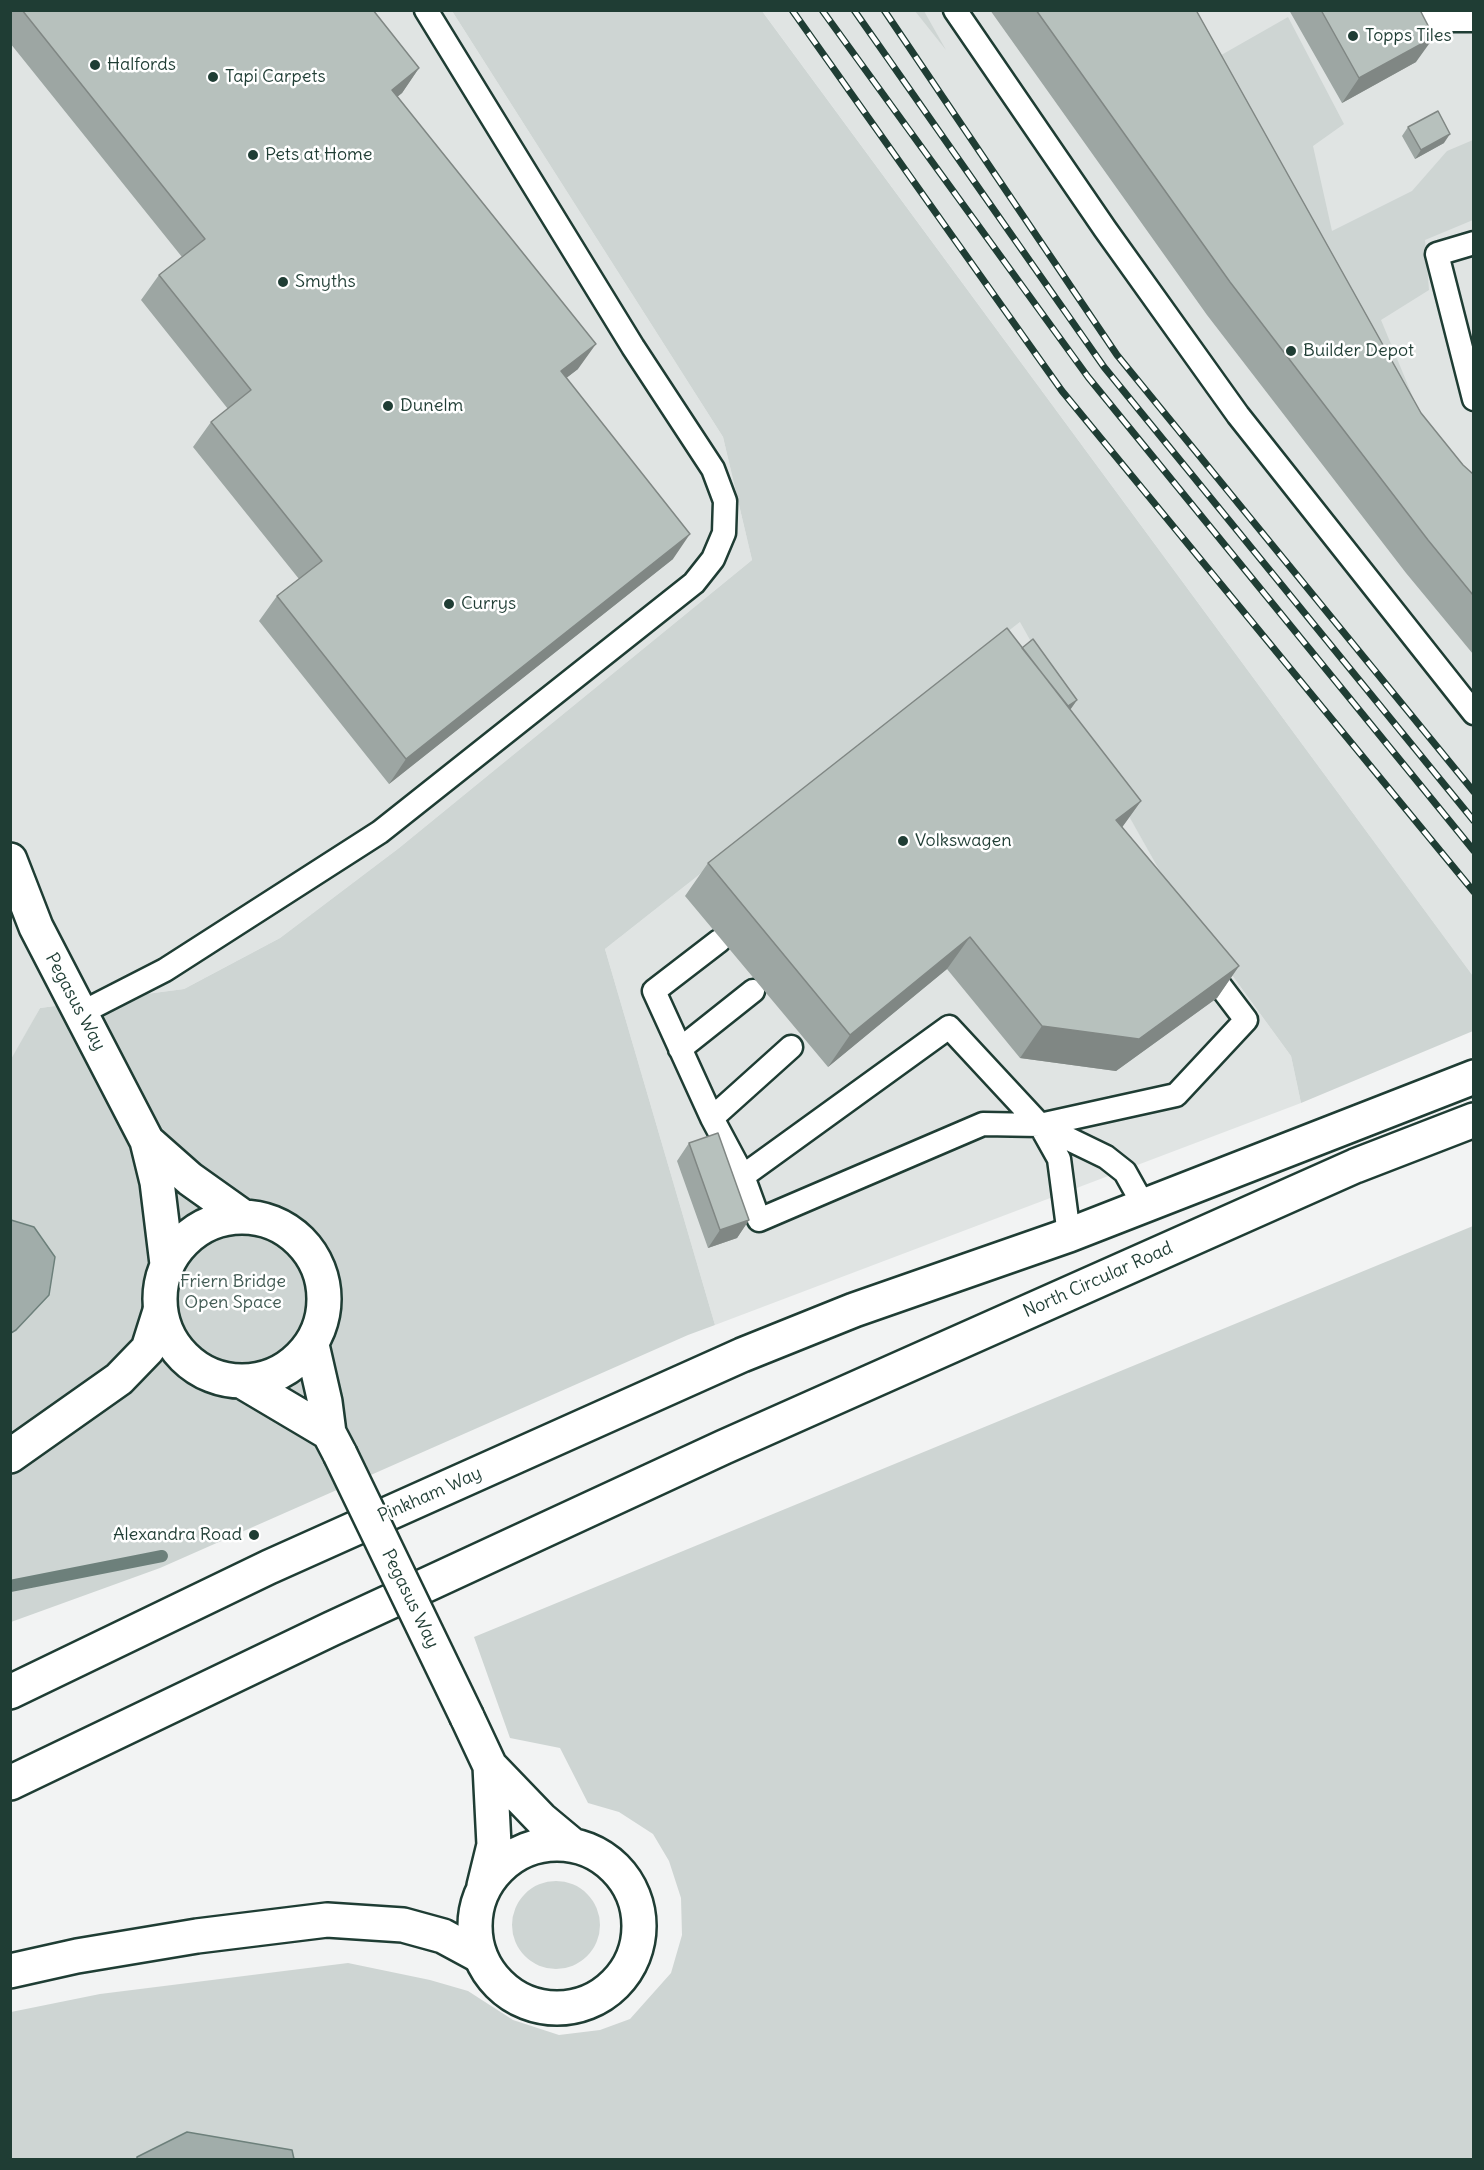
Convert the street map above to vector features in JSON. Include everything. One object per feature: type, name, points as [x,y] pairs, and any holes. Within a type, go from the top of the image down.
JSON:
[{"type":"main road","name":"Pegasus Way","points":[[10,860],[36,927],[147,1141],[157,1182],[167,1264]]},
{"type":"main road","points":[[1069,1235],[1473,1077]]},
{"type":"main road","name":"North Circular Road","points":[[10,1783],[342,1624],[724,1447],[1355,1166],[1473,1120]]},
{"type":"main road","name":"Pegasus Way","points":[[147,1141],[190,1179],[242,1216]]},
{"type":"main road","points":[[242,1216],[277,1224],[302,1241],[312,1253],[322,1277],[325,1292],[321,1326],[312,1345],[294,1363],[273,1376],[258,1380],[243,1382],[222,1379],[196,1368],[175,1347],[165,1330],[160,1311],[160,1289],[167,1264],[186,1238],[199,1228],[220,1219],[242,1216]]},
{"type":"main road","name":"Pinkham Way","points":[[10,1692],[269,1568],[742,1355],[854,1310],[1069,1235]]},
{"type":"main road","points":[[10,1456],[119,1379],[148,1349],[160,1311]]},
{"type":"main road","name":"Pegasus Way","points":[[312,1345],[334,1444],[490,1766],[541,1819],[571,1844]]},
{"type":"main road","points":[[243,1382],[334,1444]]},
{"type":"main road","name":"Pegasus Way","points":[[482,1891],[494,1845],[490,1766]]},
{"type":"main road","points":[[544,1844],[571,1844],[595,1852],[615,1866],[630,1886],[639,1909],[640,1934],[634,1958],[621,1979],[602,1995],[580,2006],[555,2008],[531,2004],[508,1993],[491,1976],[480,1956],[475,1934],[476,1912],[482,1891],[498,1869],[519,1852],[544,1844]]},
{"type":"main road","points":[[10,1971],[77,1956],[197,1936],[327,1920],[403,1925],[443,1936],[480,1956]]},
{"type":"lane","points":[[81,1013],[165,970],[380,832],[694,583],[713,560],[724,533],[725,501],[713,469],[627,337],[426,10]]},
{"type":"lane","points":[[955,10],[1091,210],[1238,416],[1473,713]]},
{"type":"lane","points":[[1430,10],[1433,20],[1473,20]]},
{"type":"lane","points":[[1473,243],[1437,254],[1465,326],[1473,399]]},
{"type":"lane","points":[[719,941],[654,991],[712,1118],[743,1176],[759,1220],[983,1124],[1040,1125],[1176,1095],[1246,1020],[1191,946]]},
{"type":"lane","points":[[680,1049],[753,991]]},
{"type":"lane","points":[[743,1176],[949,1027],[1040,1125],[1059,1159],[1069,1235]]},
{"type":"lane","points":[[712,1118],[791,1047]]},
{"type":"lane","points":[[1040,1125],[1106,1157],[1125,1172],[1144,1206]]},
{"type":"shaded area","points":[[11,11],[452,11],[723,437],[752,560],[399,848],[280,938],[184,989],[40,1008],[11,1061]]},
{"type":"shaded area","points":[[762,11],[1473,11],[1473,976],[768,19]]},
{"type":"shaded area","points":[[1021,621],[1172,893],[1291,1056],[1301,1103],[715,1325],[605,949]]},
{"type":"shaded area","points":[[11,1220],[34,1227],[55,1257],[49,1295],[11,1333]]},
{"type":"shaded area","points":[[187,2132],[292,2150],[294,2159],[137,2159]]},
{"type":"green space","name":"Friern Bridge Open Space","points":[[452,11],[762,11],[1473,976],[1473,1031],[1301,1103],[1291,1056],[1172,893],[1020,622],[605,949],[715,1325],[160,1568],[11,1622],[10,1061],[40,1008],[184,989],[280,938],[399,848],[752,560],[723,437]]},
{"type":"green space","points":[[915,11],[924,11],[946,50]]},
{"type":"green space","points":[[1288,17],[1344,124],[1313,146],[1332,231],[1412,191],[1447,151],[1473,140],[1473,220],[1425,240],[1429,290],[1381,320],[1429,436],[1209,62]]},
{"type":"green space","points":[[1473,1226],[1473,2159],[11,2160],[11,2012],[100,1994],[348,1963],[430,1980],[468,1991],[513,2020],[559,2035],[600,2030],[630,2019],[671,1973],[682,1935],[681,1898],[669,1861],[653,1834],[619,1812],[588,1803],[560,1748],[510,1738],[474,1637]]},
{"type":"green space","points":[[556,1881],[573,1885],[587,1894],[596,1908],[600,1925],[596,1942],[587,1956],[573,1965],[556,1969],[539,1965],[525,1956],[516,1942],[512,1925],[516,1908],[525,1894],[539,1885]]},
{"type":"building","points":[[22,10],[373,10],[419,68],[392,90],[596,344],[561,371],[690,534],[406,759],[277,596],[322,561],[211,422],[251,390],[159,275],[205,239]]},
{"type":"building","points":[[1036,10],[1196,10],[1421,413],[1473,474],[1473,595],[1428,540],[1230,282]]},
{"type":"building","points":[[1321,10],[1420,10],[1434,37],[1359,78]]},
{"type":"building","points":[[1438,111],[1450,134],[1421,150],[1408,127]]},
{"type":"building","points":[[1007,628],[1141,801],[1116,820],[1239,966],[1139,1039],[1042,1026],[970,937],[850,1035],[708,863]]},
{"type":"building","points":[[1033,639],[1077,700],[1068,706],[1022,648]]},
{"type":"building","points":[[718,1133],[749,1220],[720,1230],[689,1143]]},
{"type":"waterway","points":[[10,1586],[162,1556]]},
{"type":"railway","points":[[792,10],[1062,391],[1474,892]]},
{"type":"railway","points":[[822,10],[1088,377],[1474,851]]},
{"type":"railway","points":[[854,10],[1104,367],[1474,821]]},
{"type":"railway","points":[[884,10],[1117,355],[1474,792]]},
{"type":"place","name":"Topps Tiles","points":[[1353,36]]},
{"type":"place","name":"Halfords","points":[[95,65]]},
{"type":"place","name":"Tapi Carpets","points":[[213,77]]},
{"type":"place","name":"Pets at Home","points":[[253,155]]},
{"type":"place","name":"Smyths","points":[[283,282]]},
{"type":"place","name":"Builder Depot","points":[[1291,351]]},
{"type":"place","name":"Dunelm","points":[[388,406]]},
{"type":"place","name":"Currys","points":[[449,604]]},
{"type":"place","name":"Volkswagen","points":[[903,841]]},
{"type":"place","name":"Alexandra Road","points":[[254,1535]]}]
